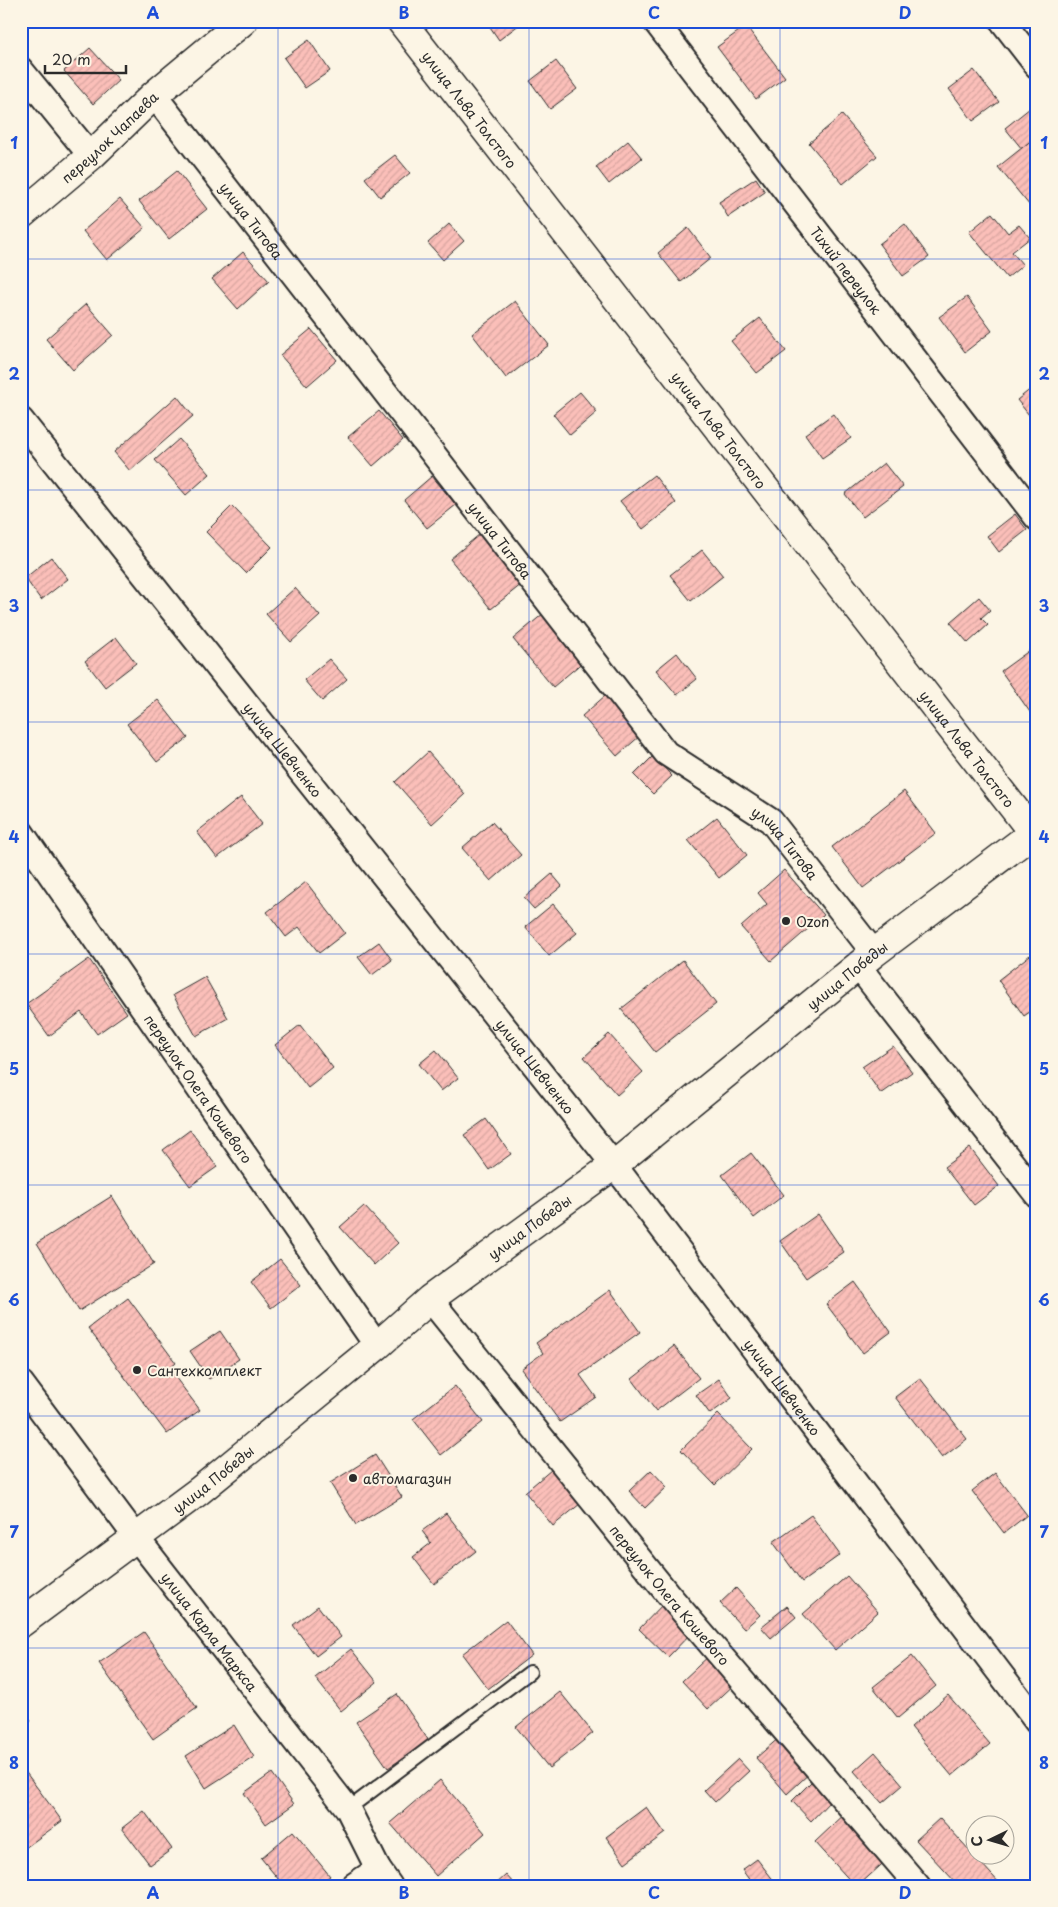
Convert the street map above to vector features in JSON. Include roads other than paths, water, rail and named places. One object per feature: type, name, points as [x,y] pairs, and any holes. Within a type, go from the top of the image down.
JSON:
[{"type":"street","name":"переулок Чапаева","points":[[21,215],[91,156],[154,95],[244,21]]},
{"type":"street","name":"улица Льва Толстого","points":[[401,21],[1035,834]]},
{"type":"street","name":"Тихий переулок","points":[[655,21],[1037,518]]},
{"type":"street","points":[[1002,21],[1037,66]]},
{"type":"street","points":[[21,70],[91,156]]},
{"type":"street","name":"улица Титова","points":[[154,95],[666,753],[771,820],[866,959],[1037,1195]]},
{"type":"street","name":"улица Шевченко","points":[[21,420],[614,1165],[1037,1722]]},
{"type":"street","name":"переулок Олега Кошевого","points":[[21,832],[377,1346]]},
{"type":"street","name":"улица Победы","points":[[21,1623],[199,1491],[377,1346],[430,1299],[614,1165],[866,959],[1035,834]]},
{"type":"street","name":"переулок Олега Кошевого","points":[[430,1299],[667,1594],[918,1886]]},
{"type":"street","name":"улица Карла Маркса","points":[[21,1383],[136,1537],[348,1809],[384,1877]]},
{"type":"street","points":[[353,1886],[384,1877]]},
{"type":"lane","points":[[348,1809],[530,1672]]},
{"type":"place","name":"Ozon","points":[[786,921]]},
{"type":"place","name":"Сантехкомплект","points":[[137,1370]]},
{"type":"place","name":"автомагазин","points":[[353,1478]]}]
